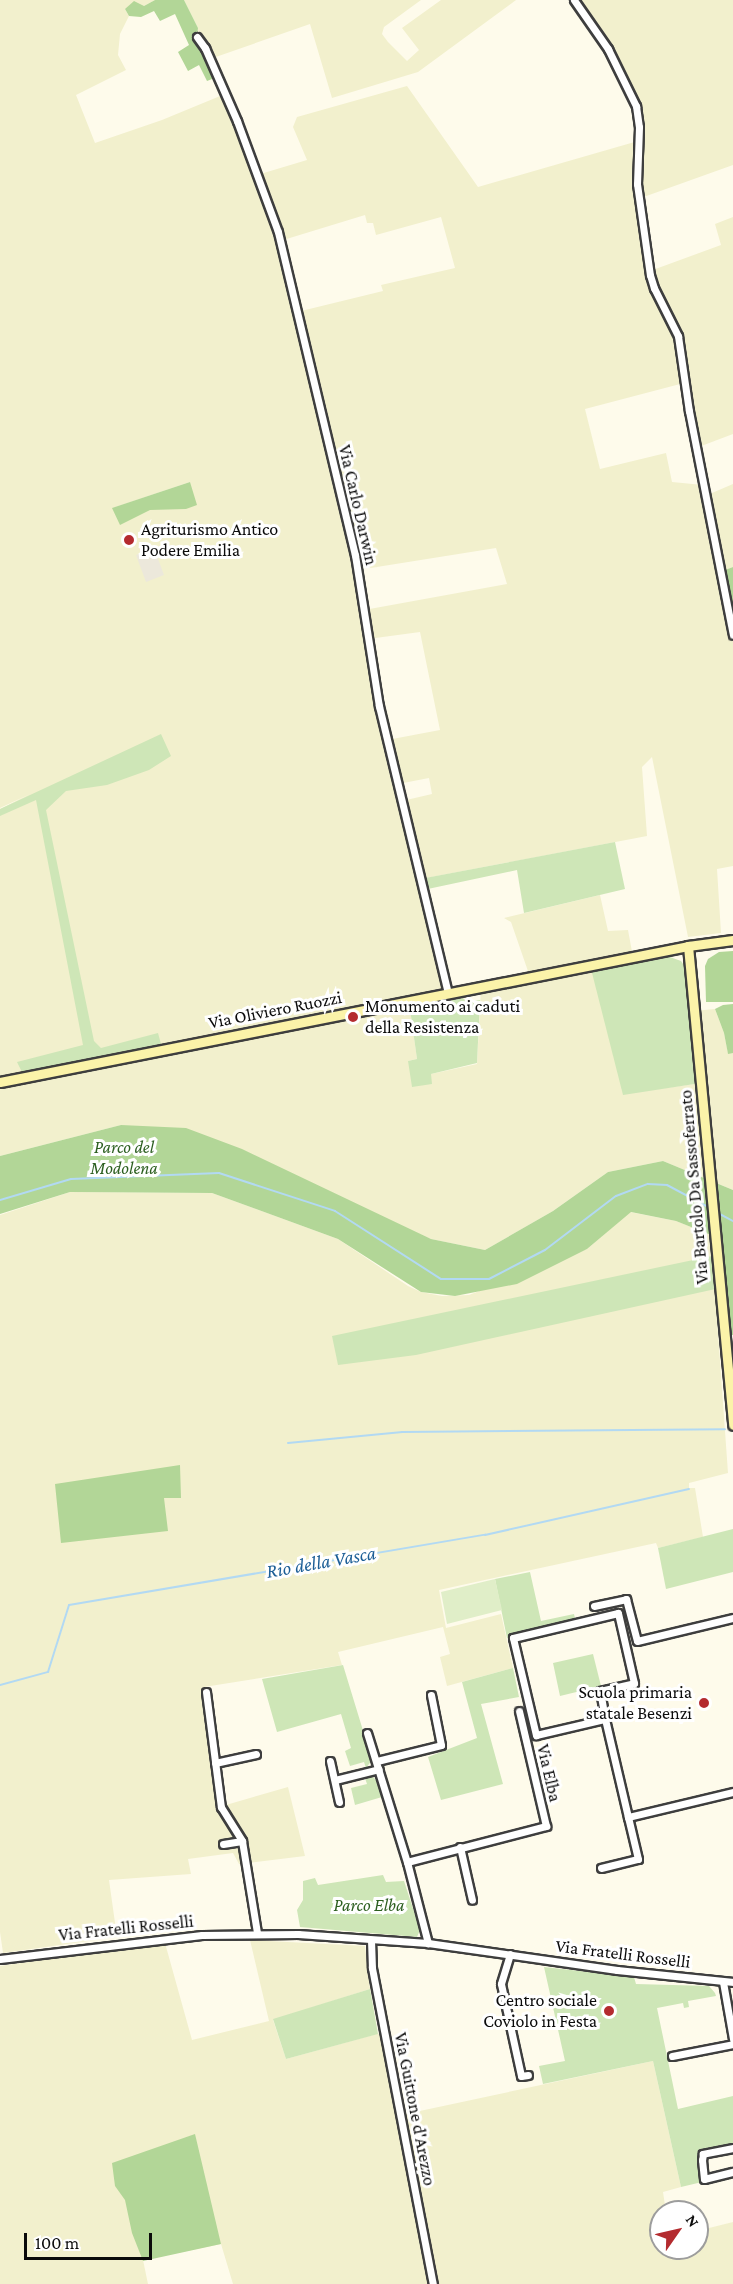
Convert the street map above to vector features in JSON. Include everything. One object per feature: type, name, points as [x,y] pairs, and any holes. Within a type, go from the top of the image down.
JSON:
[{"type":"street","points":[[574,0],[613,58],[636,106],[639,127],[637,184],[650,275],[654,288],[674,322],[678,336],[689,411],[733,635]]},
{"type":"street","name":"Via Carlo Darwin","points":[[196,37],[205,48],[237,121],[278,232],[355,555],[379,706],[448,993]]},
{"type":"street","name":"Via Oliviero Ruozzi","points":[[0,1082],[688,946],[733,940]]},
{"type":"street","name":"Via Bartolo Da Sassoferrato","points":[[688,946],[733,1425]]},
{"type":"street","points":[[594,1606],[626,1599],[637,1641],[733,1618]]},
{"type":"street","points":[[601,1868],[638,1859],[600,1691],[634,1683],[618,1613],[513,1638],[536,1736],[605,1719]]},
{"type":"street","points":[[206,1692],[221,1807],[242,1841],[257,1933]]},
{"type":"street","points":[[377,1761],[441,1745],[431,1695]]},
{"type":"street","name":"Via Elba","points":[[407,1862],[546,1826],[519,1711]]},
{"type":"street","points":[[367,1733],[407,1862],[428,1944]]},
{"type":"street","points":[[215,1763],[256,1754]]},
{"type":"street","points":[[330,1761],[339,1802]]},
{"type":"street","points":[[335,1780],[379,1769]]},
{"type":"street","points":[[628,1817],[733,1792]]},
{"type":"street","points":[[223,1844],[242,1841]]},
{"type":"street","points":[[460,1847],[472,1900]]},
{"type":"street","name":"Via Fratelli Rosselli","points":[[0,1959],[147,1940],[257,1933],[428,1944],[733,1982]]},
{"type":"street","name":"Via Guittone d'Arezzo","points":[[371,1940],[372,1968],[433,2284]]},
{"type":"street","points":[[510,1954],[501,1984],[521,2076],[528,2075]]},
{"type":"street","points":[[723,1982],[733,2039]]},
{"type":"street","points":[[672,2056],[733,2044]]},
{"type":"street","points":[[733,2148],[703,2154],[702,2160],[704,2179],[733,2172]]},
{"type":"shaded area","points":[[0,0],[155,0],[144,6],[125,9],[129,16],[120,34],[118,55],[126,70],[76,95],[95,143],[162,120],[225,94],[257,175],[307,160],[293,127],[297,117],[407,86],[478,187],[638,141],[639,127],[628,86],[574,0],[733,0],[733,165],[638,199],[650,271],[721,245],[715,224],[733,217],[733,434],[696,448],[684,383],[585,409],[600,469],[666,453],[672,482],[703,485],[705,496],[733,484],[733,567],[721,572],[733,635],[733,866],[717,869],[721,933],[688,937],[652,757],[642,767],[647,836],[421,879],[448,993],[409,1001],[417,1059],[408,1061],[431,1074],[477,1064],[481,987],[530,977],[511,922],[504,918],[600,895],[608,931],[628,930],[633,957],[623,1094],[701,1083],[694,1011],[715,1009],[724,1033],[728,1053],[733,1053],[733,1190],[663,1161],[608,1172],[553,1211],[485,1250],[431,1239],[121,1125],[0,1156],[0,809],[30,794],[0,808]],"holes":[[[365,215],[367,223],[373,223],[376,235],[441,217],[455,268],[381,285],[383,291],[297,312],[280,241]],[[190,482],[186,509],[113,508]],[[496,548],[507,584],[364,610],[358,570]],[[420,632],[440,730],[387,740],[368,639]],[[429,778],[432,794],[402,801],[398,784]]]},
{"type":"shaded area","points":[[184,0],[421,0],[384,27],[382,34],[407,61],[419,50],[402,28],[441,0],[516,0],[418,72],[332,98],[310,24],[210,59],[197,37],[198,28]]},
{"type":"shaded area","points":[[154,548],[164,575],[146,582],[136,555]]},
{"type":"shaded area","points":[[70,1192],[212,1193],[338,1239],[408,1286],[421,1292],[442,1296],[469,1295],[587,1249],[630,1212],[676,1221],[711,1235],[728,1473],[689,1483],[689,1488],[695,1488],[703,1537],[658,1548],[656,1543],[439,1590],[446,1628],[501,1614],[513,1668],[447,1686],[440,1657],[450,1654],[443,1627],[338,1652],[342,1665],[204,1687],[219,1807],[288,1787],[305,1856],[239,1864],[233,1853],[188,1859],[191,1874],[109,1880],[117,1937],[3,1953],[0,1932],[0,1215]]},
{"type":"shaded area","points":[[250,1940],[365,1946],[370,1989],[273,2020],[286,2059],[384,2032],[401,2115],[653,2061],[681,2187],[663,2192],[664,2200],[649,2200],[649,2260],[709,2260],[709,2228],[733,2222],[733,2284],[233,2284],[221,2244],[143,2260],[148,2284],[0,2284],[0,1966],[165,1943],[192,2040],[269,2021]]},
{"type":"green space","points":[[155,0],[184,0],[198,28],[197,37],[217,77],[207,81],[199,65],[188,71],[178,52],[189,45],[175,14],[160,21],[154,11],[141,17],[129,16],[125,9],[134,1],[144,6]]},
{"type":"green space","points":[[190,482],[197,505],[186,509],[150,510],[120,525],[112,508]]},
{"type":"green space","points":[[733,567],[733,633],[720,572]]},
{"type":"green space","points":[[161,734],[171,756],[149,770],[107,785],[66,791],[46,810],[94,1041],[101,1048],[158,1033],[161,1044],[22,1072],[17,1062],[83,1045],[36,800],[0,816],[0,809]]},
{"type":"green space","points":[[615,842],[625,889],[524,913],[517,870],[423,890],[420,879]]},
{"type":"green space","points":[[733,951],[733,1002],[706,1002],[705,966],[708,959],[719,952]]},
{"type":"green space","points":[[656,952],[681,961],[691,976],[701,1083],[623,1095],[590,965]]},
{"type":"green space","points":[[463,998],[467,1002],[480,1000],[477,1063],[431,1074],[432,1084],[412,1087],[408,1061],[417,1059],[410,1009]]},
{"type":"green space","points":[[733,1004],[733,1053],[728,1054],[724,1033],[715,1009]]},
{"type":"green space","name":"Parco del Modolena","points":[[121,1125],[186,1128],[242,1149],[431,1239],[485,1250],[553,1211],[608,1172],[663,1161],[733,1190],[733,1335],[725,1336],[711,1235],[676,1221],[631,1212],[587,1249],[517,1284],[455,1296],[421,1292],[338,1239],[212,1193],[70,1192],[0,1214],[0,1156]]},
{"type":"green space","points":[[717,1255],[720,1288],[416,1355],[338,1365],[332,1336]]},
{"type":"green space","points":[[180,1465],[181,1498],[164,1498],[168,1531],[61,1543],[55,1484]]},
{"type":"green space","points":[[733,1529],[733,1572],[666,1589],[658,1548]]},
{"type":"green space","points":[[530,1572],[541,1621],[574,1614],[576,1623],[507,1638],[495,1579]]},
{"type":"green space","points":[[495,1579],[502,1610],[447,1624],[441,1592]]},
{"type":"green space","points":[[593,1654],[601,1686],[560,1696],[553,1663]]},
{"type":"green space","points":[[343,1665],[372,1760],[366,1768],[364,1762],[350,1766],[345,1751],[351,1748],[341,1714],[277,1732],[262,1679]]},
{"type":"green space","points":[[513,1668],[519,1697],[481,1704],[503,1784],[441,1800],[428,1757],[477,1738],[462,1682]]},
{"type":"green space","points":[[372,1776],[376,1780],[382,1797],[355,1805],[351,1788],[367,1784],[365,1778]]},
{"type":"green space","name":"Parco Elba","points":[[383,1875],[386,1882],[404,1881],[420,1930],[417,1937],[300,1927],[297,1910],[303,1900],[303,1881],[315,1878],[318,1885]]},
{"type":"green space","points":[[544,1967],[634,1977],[636,1984],[709,1986],[715,1993],[716,1996],[688,2001],[689,2007],[684,2008],[683,2003],[657,2008],[678,2109],[733,2096],[733,2144],[700,2151],[698,2160],[702,2182],[681,2187],[653,2061],[543,2084],[539,2066],[565,2061]]},
{"type":"green space","points":[[370,1989],[378,2034],[286,2059],[273,2019]]},
{"type":"green space","points":[[195,2134],[221,2244],[143,2261],[132,2233],[125,2200],[115,2186],[112,2163]]},
{"type":"waterway","points":[[0,1200],[71,1179],[219,1173],[335,1211],[441,1279],[489,1279],[545,1250],[616,1196],[648,1184],[667,1185],[708,1207]]},
{"type":"waterway","points":[[716,1212],[733,1221]]},
{"type":"waterway","points":[[288,1443],[402,1432],[725,1429]]},
{"type":"waterway","name":"Rio della Vasca","points":[[0,1685],[48,1672],[69,1605],[485,1535],[689,1489]]},
{"type":"place","name":"Agriturismo Antico Podere Emilia","points":[[129,540]]},
{"type":"place","name":"Monumento ai caduti della Resistenza","points":[[353,1017]]},
{"type":"place","name":"Scuola primaria statale Besenzi","points":[[704,1703]]},
{"type":"place","name":"Centro sociale Coviolo in Festa","points":[[609,2011]]}]
